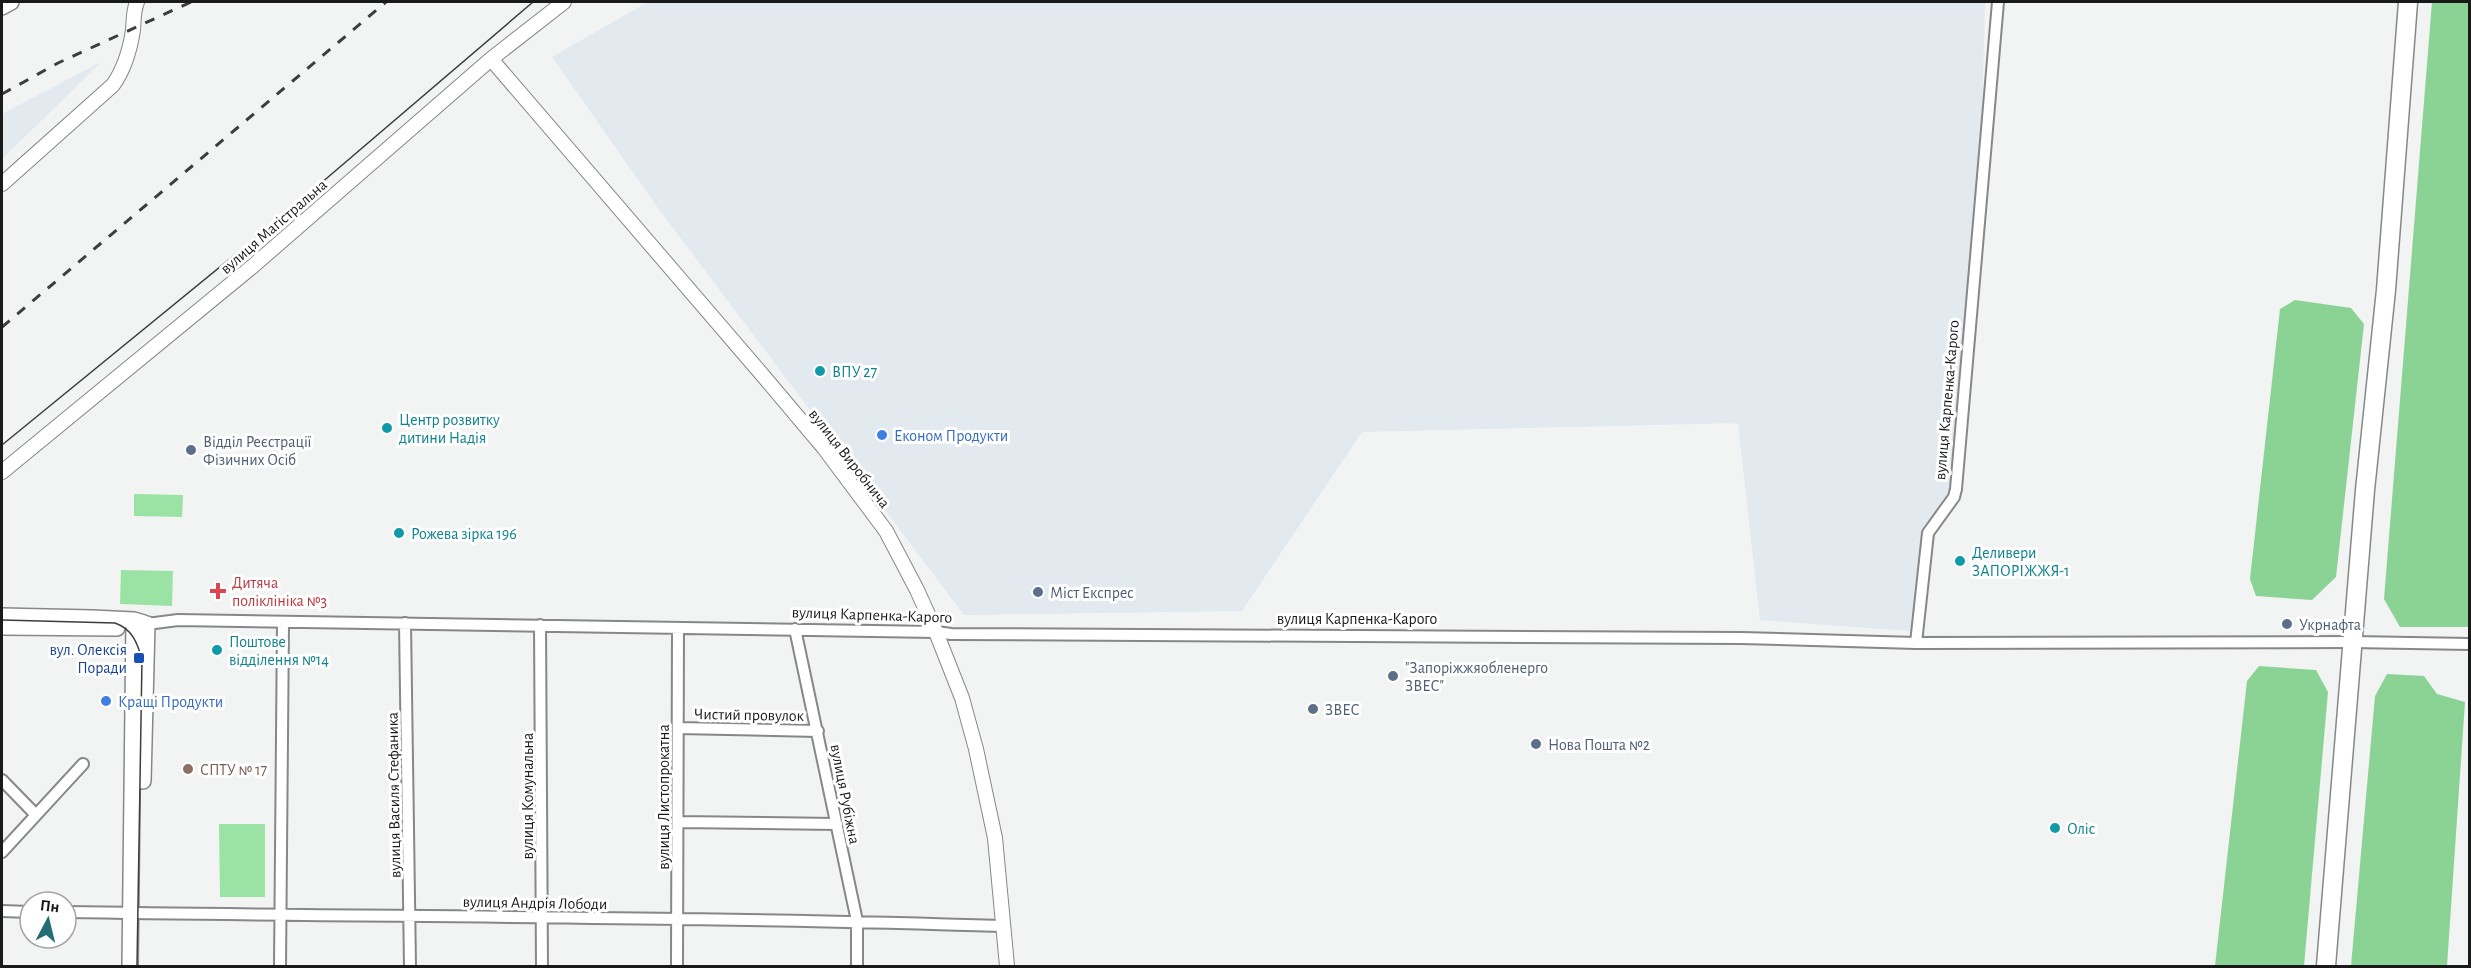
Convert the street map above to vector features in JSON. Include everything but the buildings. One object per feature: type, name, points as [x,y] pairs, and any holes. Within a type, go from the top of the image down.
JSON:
[{"type":"highway","points":[[2326,966],[2365,490],[2386,290],[2408,2]]},
{"type":"main road","points":[[2,6],[11,2]]},
{"type":"main road","points":[[130,966],[135,913],[139,624]]},
{"type":"main road","name":"вулиця Карпенка-Карого","points":[[7,625],[139,624]]},
{"type":"main road","points":[[135,913],[140,966]]},
{"type":"street","points":[[2,184],[113,85],[126,64],[133,29],[133,12],[137,2]]},
{"type":"street","name":"вулиця Магістральна","points":[[2,472],[253,266],[491,59],[564,2]]},
{"type":"street","name":"вулиця Карпенка-Карого","points":[[139,624],[178,620],[795,629],[1023,635],[1741,638],[1916,643],[1928,533],[1954,497],[1956,489],[1998,2]]},
{"type":"street","name":"вулиця Виробнича","points":[[491,59],[765,378],[853,486],[886,531],[917,590],[962,698],[976,749],[995,838],[1007,966]]},
{"type":"street","points":[[280,966],[283,622]]},
{"type":"street","name":"вулиця Василя Стефаника","points":[[405,623],[410,966]]},
{"type":"street","name":"вулиця Комунальна","points":[[540,625],[542,966]]},
{"type":"street","name":"вулиця Листопрокатна","points":[[677,966],[678,628]]},
{"type":"street","name":"вулиця Рубіжна","points":[[795,629],[857,921],[857,966]]},
{"type":"street","points":[[1916,643],[2469,644]]},
{"type":"street","name":"Чистий провулок","points":[[679,728],[818,730]]},
{"type":"street","points":[[2,852],[83,764]]},
{"type":"street","points":[[2,780],[36,815]]},
{"type":"street","points":[[678,822],[837,824]]},
{"type":"street","points":[[2,912],[18,912]]},
{"type":"street","name":"вулиця Андрія Лободи","points":[[78,912],[677,918],[1003,926]]},
{"type":"shaded area","points":[[648,2],[1985,2],[1978,263],[1959,479],[1939,514],[1926,587],[1922,632],[1760,620],[1738,423],[1362,432],[1242,611],[964,615],[658,208],[552,57]]},
{"type":"shaded area","points":[[101,62],[39,123],[2,159],[2,114]]},
{"type":"green space","points":[[2432,2],[2469,2],[2469,627],[2400,627],[2384,599]]},
{"type":"green space","points":[[2295,300],[2351,308],[2364,324],[2336,577],[2312,600],[2256,596],[2250,579],[2280,309]]},
{"type":"green space","points":[[134,494],[183,495],[182,517],[134,516]]},
{"type":"green space","points":[[121,570],[173,571],[172,606],[120,604]]},
{"type":"green space","points":[[2259,666],[2316,670],[2328,692],[2304,966],[2215,966],[2247,681]]},
{"type":"green space","points":[[2387,674],[2424,676],[2437,694],[2465,702],[2447,966],[2351,966],[2375,696]]},
{"type":"green space","points":[[219,824],[265,824],[265,897],[220,897]]},
{"type":"tram line","points":[[2,445],[286,213],[533,2]]},
{"type":"tram line","points":[[2,620],[115,623],[130,633],[138,647],[142,659],[137,966]]},
{"type":"railway","points":[[2,94],[58,63],[191,2]]},
{"type":"railway","points":[[2,327],[386,2]]},
{"type":"place","name":"ВПУ 27","points":[[820,371]]},
{"type":"place","name":"Центр розвитку дитини Надія","points":[[387,428]]},
{"type":"place","name":"Економ Продукти","points":[[882,435]]},
{"type":"place","name":"Відділ Реєстрації Фізичних Осіб","points":[[191,450]]},
{"type":"place","name":"Рожева зірка 196","points":[[399,533]]},
{"type":"place","name":"Деливери ЗАПОРІЖЖЯ-1","points":[[1960,561]]},
{"type":"place","name":"Дитяча поліклініка №3","points":[[218,591]]},
{"type":"place","name":"Мiст Експрес","points":[[1038,592]]},
{"type":"place","name":"Укрнафта","points":[[2287,624]]},
{"type":"place","name":"Поштове відділення №14","points":[[217,650]]},
{"type":"place","name":"вул. Олексія Поради","points":[[139,658]]},
{"type":"place","name":"\"Запоріжжяобленерго ЗВЕС\"","points":[[1393,676]]},
{"type":"place","name":"Кращі Продукти","points":[[106,701]]},
{"type":"place","name":"ЗВЕС","points":[[1313,709]]},
{"type":"place","name":"Нова Пошта №2","points":[[1536,744]]},
{"type":"place","name":"СПТУ № 17","points":[[188,769]]},
{"type":"place","name":"Оліс","points":[[2055,828]]}]
